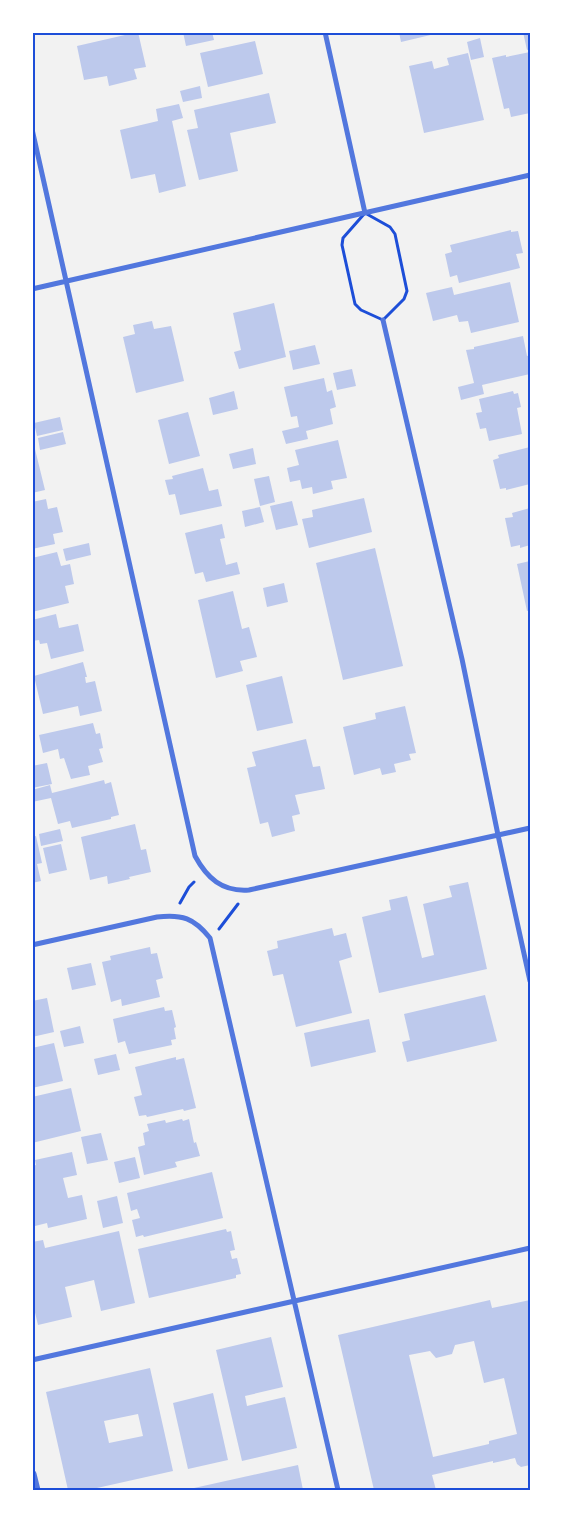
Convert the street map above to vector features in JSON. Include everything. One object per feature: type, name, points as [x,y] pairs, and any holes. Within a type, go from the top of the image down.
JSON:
[{"type":"street","points":[[324,32],[365,213]]},
{"type":"street","points":[[32,129],[195,856],[204,872],[219,884],[239,891],[249,890],[530,828]]},
{"type":"street","points":[[32,289],[530,175]]},
{"type":"street","points":[[383,320],[462,659],[530,981]]},
{"type":"street","points":[[32,945],[173,915],[194,922],[210,938],[338,1490]]},
{"type":"street","points":[[32,1360],[530,1248]]},
{"type":"street","points":[[32,1474],[36,1490]]},
{"type":"path","points":[[365,213],[390,227],[395,234],[407,291],[404,299],[383,320],[361,310],[355,304],[342,245],[343,238],[365,213]]},
{"type":"path","points":[[173,915],[189,887],[204,872]]},
{"type":"path","points":[[210,938],[225,923],[238,904],[239,891]]},
{"type":"building","points":[[138,32],[146,67],[134,69],[137,79],[109,86],[107,76],[84,80],[77,46]]},
{"type":"building","points":[[183,32],[212,32],[214,40],[186,46]]},
{"type":"building","points":[[399,32],[438,32],[439,33],[401,42]]},
{"type":"building","points":[[523,32],[530,32],[530,49],[527,50]]},
{"type":"building","points":[[480,38],[484,57],[471,60],[467,42]]},
{"type":"building","points":[[255,41],[263,74],[208,87],[200,53]]},
{"type":"building","points":[[530,52],[530,113],[511,117],[509,108],[504,109],[492,58]]},
{"type":"building","points":[[468,53],[484,120],[424,133],[409,66],[432,61],[434,69],[449,65],[447,58]]},
{"type":"building","points":[[200,86],[202,98],[183,102],[180,91]]},
{"type":"building","points":[[269,93],[276,123],[230,133],[238,171],[199,180],[187,130],[198,128],[194,110]]},
{"type":"building","points":[[179,104],[183,118],[172,121],[186,186],[159,193],[155,174],[131,179],[120,130],[158,121],[156,109]]},
{"type":"building","points":[[511,230],[511,232],[518,231],[523,253],[516,254],[520,268],[459,283],[457,275],[450,277],[445,254],[452,252],[450,245]]},
{"type":"building","points":[[510,282],[519,322],[471,333],[468,321],[459,322],[457,315],[433,321],[426,293],[452,287],[454,295]]},
{"type":"building","points":[[274,303],[286,357],[239,369],[234,352],[241,350],[233,313]]},
{"type":"building","points":[[152,321],[154,329],[171,326],[184,381],[136,393],[123,337],[135,334],[133,325]]},
{"type":"building","points":[[523,336],[527,356],[530,355],[530,374],[482,385],[484,394],[461,400],[458,387],[474,383],[466,350]]},
{"type":"building","points":[[315,345],[320,364],[293,370],[289,351]]},
{"type":"building","points":[[352,369],[356,386],[337,390],[333,373]]},
{"type":"building","points":[[324,378],[327,392],[332,390],[336,407],[330,409],[333,424],[306,431],[308,439],[286,444],[282,431],[299,427],[297,416],[291,417],[284,387]]},
{"type":"building","points":[[234,391],[238,409],[213,415],[209,398]]},
{"type":"building","points":[[513,391],[514,394],[518,393],[521,407],[517,408],[522,434],[489,441],[486,428],[480,429],[476,413],[482,412],[479,399]]},
{"type":"building","points":[[188,412],[200,456],[169,464],[158,420]]},
{"type":"building","points":[[60,417],[63,430],[37,436],[34,423]]},
{"type":"building","points":[[63,432],[66,444],[40,450],[38,438]]},
{"type":"building","points":[[338,440],[347,478],[331,481],[333,489],[313,494],[312,487],[302,489],[300,480],[290,482],[287,468],[299,465],[295,450]]},
{"type":"building","points":[[32,445],[34,445],[45,490],[32,493]]},
{"type":"building","points":[[530,447],[530,484],[506,490],[506,488],[500,489],[493,460],[499,458],[498,455]]},
{"type":"building","points":[[253,448],[256,464],[233,469],[229,454]]},
{"type":"building","points":[[203,468],[209,491],[218,489],[222,506],[180,515],[175,494],[169,495],[165,480],[173,479],[172,476]]},
{"type":"building","points":[[269,476],[275,502],[260,506],[254,479]]},
{"type":"building","points":[[364,498],[372,532],[309,548],[302,519],[313,517],[312,510]]},
{"type":"building","points":[[46,499],[48,509],[57,507],[63,532],[53,534],[55,544],[32,549],[32,502]]},
{"type":"building","points":[[292,501],[298,525],[276,530],[270,506]]},
{"type":"building","points":[[260,507],[264,522],[245,527],[242,511]]},
{"type":"building","points":[[530,508],[530,545],[520,548],[520,545],[511,547],[505,518],[513,517],[512,513]]},
{"type":"building","points":[[222,524],[225,538],[220,539],[226,565],[237,562],[240,574],[206,582],[203,572],[195,574],[185,533]]},
{"type":"building","points":[[89,543],[91,555],[66,561],[63,549]]},
{"type":"building","points":[[375,548],[403,666],[343,680],[316,563]]},
{"type":"building","points":[[57,552],[61,566],[70,564],[74,584],[65,586],[69,603],[32,612],[32,558]]},
{"type":"building","points":[[530,561],[530,610],[527,611],[517,564]]},
{"type":"building","points":[[284,583],[288,602],[267,607],[263,588]]},
{"type":"building","points":[[233,591],[242,629],[249,627],[257,657],[240,661],[243,671],[216,678],[198,600]]},
{"type":"building","points":[[56,614],[59,628],[78,624],[84,651],[51,659],[47,643],[40,644],[39,640],[32,641],[32,620]]},
{"type":"building","points":[[83,662],[87,677],[85,677],[86,683],[95,681],[102,711],[80,716],[78,706],[43,714],[34,676]]},
{"type":"building","points":[[282,676],[293,723],[257,731],[246,685]]},
{"type":"building","points":[[405,706],[416,753],[409,754],[411,760],[394,764],[396,772],[382,775],[380,768],[354,775],[343,727],[376,719],[375,713]]},
{"type":"building","points":[[93,723],[96,734],[100,733],[103,748],[99,749],[103,762],[88,766],[90,775],[71,779],[64,758],[60,759],[58,749],[43,753],[39,735]]},
{"type":"building","points":[[306,739],[313,767],[320,766],[325,789],[295,795],[300,814],[292,816],[295,831],[272,837],[268,822],[260,824],[247,768],[256,766],[252,752]]},
{"type":"building","points":[[47,763],[52,784],[32,788],[32,766]]},
{"type":"building","points":[[104,780],[105,784],[111,782],[119,815],[111,817],[111,819],[72,828],[70,821],[58,824],[51,798],[32,802],[32,790],[50,785],[52,793]]},
{"type":"building","points":[[135,824],[141,850],[146,849],[151,872],[108,884],[107,876],[90,880],[81,837]]},
{"type":"building","points":[[60,829],[63,841],[41,846],[39,834]]},
{"type":"building","points":[[36,836],[42,863],[37,864],[41,881],[32,883],[32,837]]},
{"type":"building","points":[[61,844],[67,870],[49,874],[43,848]]},
{"type":"building","points":[[468,882],[487,969],[379,993],[362,917],[391,910],[389,900],[407,896],[422,958],[434,955],[423,904],[452,897],[449,886]]},
{"type":"building","points":[[332,928],[334,936],[346,933],[352,957],[339,961],[352,1013],[296,1027],[283,974],[273,976],[267,951],[278,948],[277,941]]},
{"type":"building","points":[[150,947],[151,954],[157,953],[163,978],[156,980],[160,997],[122,1006],[121,999],[111,1002],[102,962],[111,960],[110,956]]},
{"type":"building","points":[[91,963],[96,985],[72,990],[67,968]]},
{"type":"building","points":[[485,995],[497,1041],[407,1062],[402,1042],[410,1040],[404,1014]]},
{"type":"building","points":[[47,998],[54,1032],[32,1037],[32,1001]]},
{"type":"building","points":[[164,1007],[165,1011],[172,1010],[176,1027],[174,1028],[176,1039],[171,1040],[172,1045],[129,1054],[125,1041],[118,1043],[113,1019]]},
{"type":"building","points":[[369,1019],[376,1052],[311,1067],[304,1033]]},
{"type":"building","points":[[80,1026],[84,1043],[64,1047],[60,1031]]},
{"type":"building","points":[[54,1043],[63,1081],[32,1088],[32,1048]]},
{"type":"building","points":[[116,1054],[120,1070],[98,1075],[94,1059]]},
{"type":"building","points":[[176,1057],[176,1060],[184,1058],[196,1108],[147,1117],[146,1115],[139,1116],[134,1097],[142,1095],[135,1067]]},
{"type":"building","points":[[71,1088],[81,1131],[32,1143],[32,1097]]},
{"type":"building","points":[[182,1119],[183,1121],[189,1119],[194,1143],[196,1142],[200,1156],[175,1162],[177,1167],[144,1175],[138,1147],[145,1145],[143,1133],[149,1131],[147,1124],[165,1120],[166,1123]]},
{"type":"building","points":[[101,1133],[108,1160],[87,1164],[81,1137]]},
{"type":"building","points":[[72,1152],[77,1175],[63,1178],[68,1198],[82,1195],[87,1219],[48,1228],[47,1223],[35,1226],[32,1214],[32,1166],[36,1165],[35,1160]]},
{"type":"building","points":[[135,1157],[140,1178],[119,1183],[114,1162]]},
{"type":"building","points":[[212,1172],[223,1218],[144,1237],[143,1235],[136,1237],[132,1220],[140,1218],[137,1209],[131,1211],[127,1193]]},
{"type":"building","points":[[117,1196],[123,1223],[103,1228],[97,1201]]},
{"type":"building","points":[[226,1229],[227,1232],[231,1231],[235,1250],[230,1251],[232,1259],[237,1258],[241,1274],[236,1275],[236,1278],[149,1298],[138,1249]]},
{"type":"building","points":[[119,1231],[135,1303],[101,1311],[94,1280],[65,1287],[72,1317],[38,1325],[32,1300],[32,1242],[43,1240],[45,1248]]},
{"type":"building","points":[[490,1300],[492,1308],[530,1300],[530,1465],[521,1467],[517,1464],[515,1458],[432,1475],[436,1490],[392,1490],[391,1488],[374,1490],[338,1335]],"holes":[[[474,1341],[484,1383],[504,1378],[517,1434],[489,1441],[489,1444],[433,1457],[409,1355],[430,1351],[436,1358],[452,1354],[455,1345]]]},
{"type":"building","points":[[271,1337],[283,1387],[245,1396],[247,1406],[285,1397],[297,1448],[242,1461],[216,1350]]},
{"type":"building","points":[[150,1368],[173,1471],[88,1490],[68,1490],[46,1392]],"holes":[[[138,1414],[143,1436],[109,1443],[104,1421]]]},
{"type":"building","points":[[213,1393],[228,1460],[188,1469],[173,1403]]},
{"type":"building","points":[[298,1465],[303,1490],[195,1490],[194,1488]]}]
